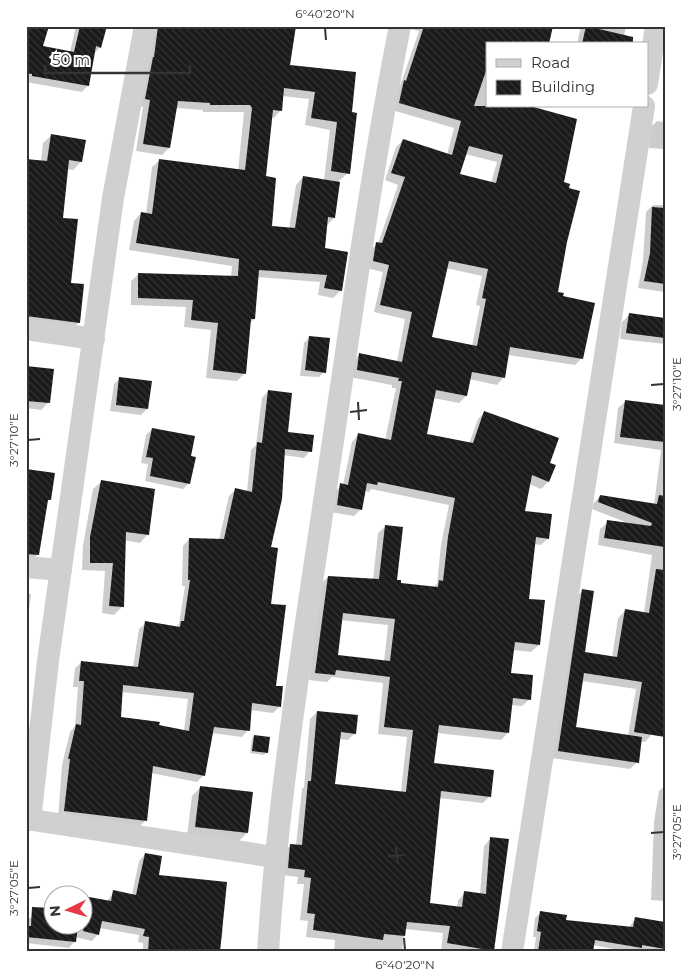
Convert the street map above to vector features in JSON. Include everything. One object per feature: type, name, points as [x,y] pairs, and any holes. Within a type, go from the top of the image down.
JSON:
[{"type":"street","points":[[145,26],[113,198],[28,820],[274,857]]},
{"type":"street","points":[[268,952],[274,857],[296,692],[370,191],[400,26]]},
{"type":"street","points":[[648,78],[656,26]]},
{"type":"street","points":[[512,952],[644,108]]},
{"type":"street","points":[[26,330],[94,339]]},
{"type":"street","points":[[26,567],[61,570]]},
{"type":"building","points":[[29,26],[49,26],[43,46],[74,52],[80,26],[107,26],[101,48],[96,46],[89,86],[32,76],[32,74],[26,73],[26,35]]},
{"type":"building","points":[[158,26],[296,26],[290,65],[356,72],[352,112],[357,113],[350,174],[331,171],[337,122],[311,118],[315,92],[284,88],[282,111],[273,110],[266,176],[276,178],[272,226],[295,228],[303,176],[340,182],[335,218],[328,217],[325,248],[348,252],[342,291],[324,288],[327,275],[259,270],[255,319],[251,319],[246,374],[213,370],[218,323],[191,320],[193,300],[138,298],[138,273],[238,276],[239,259],[136,243],[141,212],[152,214],[159,159],[245,170],[252,108],[250,105],[210,105],[210,103],[178,101],[170,148],[143,144],[150,100],[145,99]]},
{"type":"building","points":[[424,26],[553,26],[549,42],[486,42],[486,71],[474,106],[486,106],[486,108],[537,108],[577,119],[564,182],[570,184],[569,188],[580,191],[567,242],[558,292],[564,293],[563,296],[595,303],[583,359],[510,347],[505,378],[472,372],[467,396],[436,390],[427,434],[473,443],[484,411],[559,438],[550,463],[556,465],[549,482],[532,475],[525,511],[552,514],[549,539],[536,537],[529,599],[545,600],[540,645],[515,642],[511,673],[533,675],[531,700],[513,698],[509,733],[439,725],[434,763],[494,770],[491,797],[441,791],[430,903],[462,907],[464,891],[486,894],[490,837],[509,839],[494,951],[447,943],[450,926],[407,922],[405,936],[384,934],[383,940],[313,930],[315,914],[307,913],[311,878],[304,877],[305,870],[288,868],[290,844],[302,845],[308,781],[311,781],[317,711],[358,715],[356,734],[341,732],[335,784],[406,792],[413,730],[384,727],[390,677],[336,670],[335,675],[315,673],[328,576],[379,579],[385,525],[403,527],[397,580],[401,580],[401,583],[438,587],[439,580],[443,581],[455,498],[378,482],[377,485],[367,483],[362,510],[337,505],[340,483],[348,485],[358,433],[391,440],[402,381],[398,381],[399,378],[357,370],[359,353],[402,362],[412,312],[380,305],[389,265],[373,261],[376,242],[382,243],[405,177],[391,173],[403,139],[452,155],[461,121],[399,103],[404,80],[406,81]],"holes":[[[469,146],[503,155],[496,183],[460,174]],[[449,261],[488,269],[482,298],[486,299],[477,346],[432,337]],[[343,613],[395,619],[390,661],[338,655]]]},
{"type":"building","points":[[586,26],[633,37],[633,42],[582,42]]},
{"type":"building","points":[[51,134],[86,140],[82,162],[69,160],[63,218],[78,219],[71,283],[84,284],[80,323],[26,316],[26,159],[47,161]]},
{"type":"building","points":[[652,207],[665,208],[665,284],[644,281],[650,253]]},
{"type":"building","points":[[629,313],[665,318],[665,338],[626,333]]},
{"type":"building","points":[[309,336],[330,338],[326,373],[305,370]]},
{"type":"building","points":[[26,366],[54,369],[50,403],[26,401]]},
{"type":"building","points":[[119,377],[152,381],[148,409],[116,405]]},
{"type":"building","points":[[268,390],[292,393],[288,432],[314,435],[312,452],[285,449],[282,499],[271,547],[278,548],[271,604],[286,605],[276,686],[283,686],[281,707],[252,703],[250,731],[214,727],[205,776],[153,766],[147,821],[64,811],[70,759],[68,759],[76,724],[81,725],[84,681],[79,681],[81,661],[138,667],[145,621],[180,627],[181,621],[184,621],[190,580],[188,580],[189,538],[224,539],[235,488],[252,492],[257,442],[262,443]],"holes":[[[123,685],[194,693],[189,731],[159,725],[160,722],[121,717]]]},
{"type":"building","points":[[625,400],[665,405],[665,442],[620,437]]},
{"type":"building","points":[[152,428],[195,436],[191,456],[196,457],[190,484],[150,476],[153,458],[146,457]]},
{"type":"building","points":[[26,469],[55,473],[51,500],[48,500],[39,555],[26,554]]},
{"type":"building","points":[[101,480],[155,489],[149,535],[126,532],[124,607],[109,606],[113,563],[90,563],[90,537]]},
{"type":"building","points":[[600,495],[657,504],[659,495],[665,496],[665,547],[604,538],[607,520],[651,526],[652,523],[598,502]]},
{"type":"building","points":[[656,569],[665,570],[665,737],[634,732],[642,682],[584,673],[576,727],[642,737],[639,763],[558,751],[582,589],[594,591],[585,652],[617,657],[625,609],[649,613]]},
{"type":"building","points":[[254,735],[270,737],[268,753],[252,751]]},
{"type":"building","points":[[200,786],[253,792],[248,833],[195,827]]},
{"type":"building","points":[[145,853],[162,856],[159,875],[227,882],[220,952],[148,952],[149,937],[143,936],[145,929],[102,921],[99,935],[92,933],[92,898],[111,901],[113,890],[136,895]]},
{"type":"building","points":[[32,907],[42,908],[42,936],[77,936],[76,942],[26,937],[26,926],[31,926]]},
{"type":"building","points":[[540,911],[567,915],[566,920],[633,927],[635,917],[665,922],[665,949],[642,945],[642,948],[595,940],[593,952],[538,952],[541,932],[537,931]]}]
